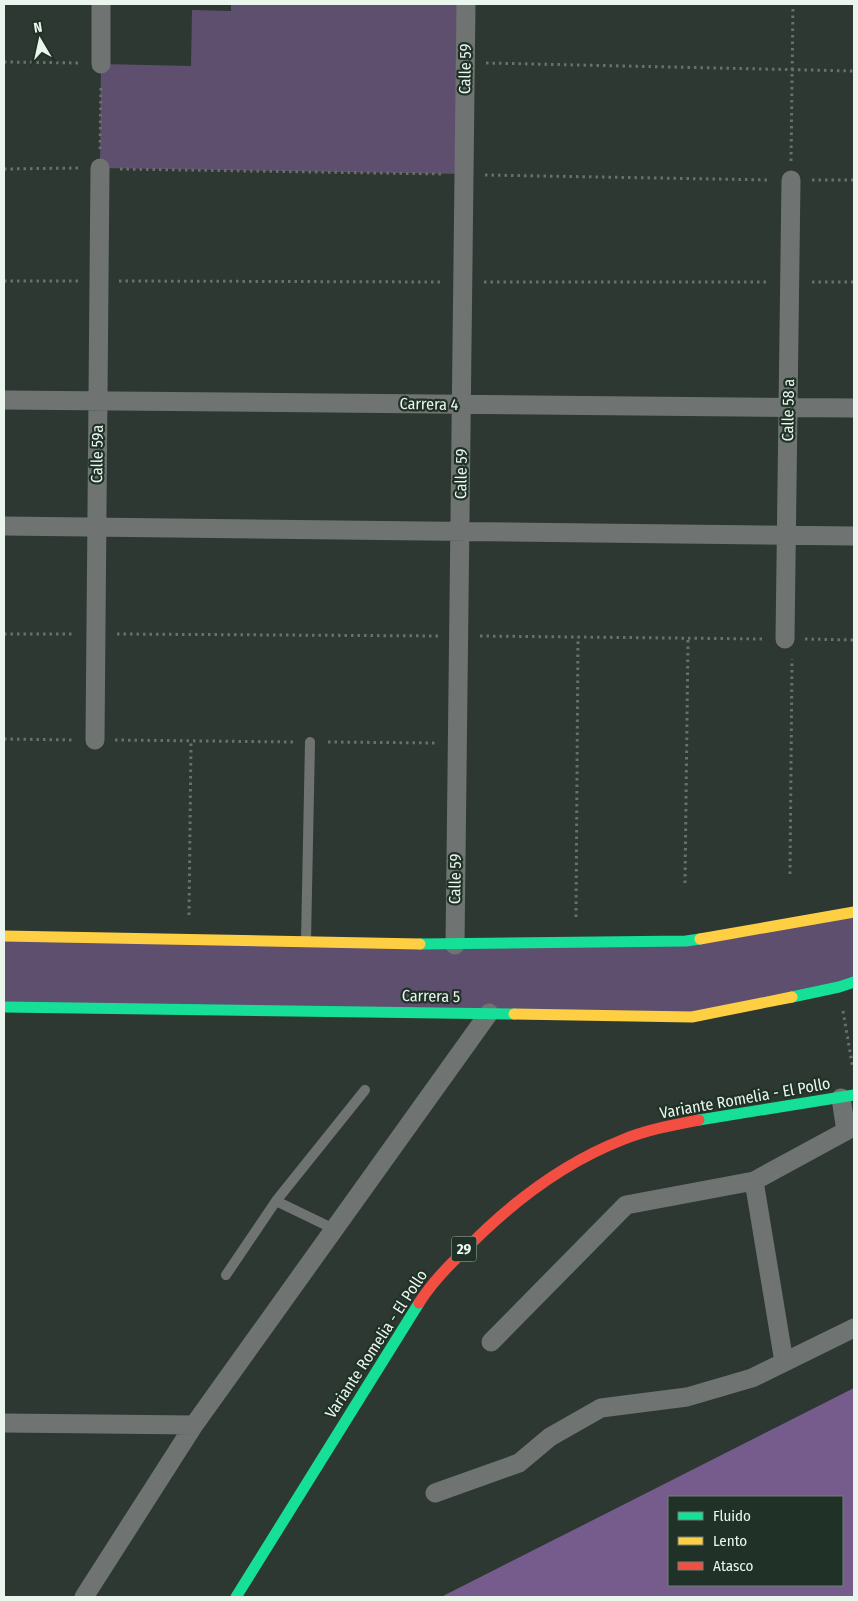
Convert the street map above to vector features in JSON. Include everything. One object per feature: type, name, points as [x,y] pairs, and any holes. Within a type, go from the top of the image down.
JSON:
[{"type":"main road","points":[[4,936],[455,945],[686,941],[854,912]]},
{"type":"main road","name":"Carrera 5","points":[[4,1007],[692,1017],[854,982]]},
{"type":"main road","name":"Variante Romelia - El Pollo","points":[[236,1597],[429,1287],[464,1249],[505,1211],[541,1183],[625,1138],[676,1123],[848,1097]]},
{"type":"street","points":[[101,4],[101,64]]},
{"type":"street","name":"Calle 59","points":[[455,945],[466,4]]},
{"type":"street","name":"Calle 59a","points":[[95,740],[100,168]]},
{"type":"street","name":"Calle 58 a","points":[[789,639],[786,536],[791,180]]},
{"type":"street","name":"Carrera 4","points":[[4,400],[854,408]]},
{"type":"street","points":[[4,526],[854,536]]},
{"type":"street","points":[[84,1597],[194,1425],[489,1013]]},
{"type":"street","points":[[491,1342],[626,1205],[754,1181],[850,1131],[848,1097]]},
{"type":"street","points":[[754,1181],[784,1362]]},
{"type":"street","points":[[435,1493],[519,1463],[550,1437],[601,1408],[686,1397],[752,1378],[854,1328]]},
{"type":"street","points":[[4,1423],[194,1425]]},
{"type":"lane","points":[[306,942],[310,742]]},
{"type":"lane","points":[[226,1275],[276,1201],[365,1090]]},
{"type":"lane","points":[[276,1201],[334,1229]]},
{"type":"path","points":[[791,180],[793,4]]},
{"type":"path","points":[[4,62],[101,64],[100,168]]},
{"type":"path","points":[[465,63],[854,71]]},
{"type":"path","points":[[4,169],[100,168],[854,180]]},
{"type":"path","points":[[4,281],[854,282]]},
{"type":"path","points":[[4,634],[854,640]]},
{"type":"path","points":[[576,943],[578,637]]},
{"type":"path","points":[[685,883],[688,638]]},
{"type":"path","points":[[789,639],[790,874]]},
{"type":"path","points":[[4,739],[457,743]]},
{"type":"path","points":[[188,940],[191,741]]},
{"type":"path","points":[[842,1005],[854,1075]]},
{"type":"shaded area","points":[[231,4],[466,4],[463,174],[100,168],[101,64],[191,66],[192,10],[231,11]]},
{"type":"shaded area","points":[[854,912],[854,982],[692,1017],[4,1007],[4,936],[686,941]]},
{"type":"shaded area","points":[[854,1388],[854,1597],[441,1597]]},
{"type":"traffic: fast","points":[[420,944],[686,941],[700,939]]},
{"type":"traffic: fast","points":[[792,997],[854,982]]},
{"type":"traffic: fast","points":[[4,1007],[514,1014]]},
{"type":"traffic: fast","points":[[699,1120],[854,1095]]},
{"type":"traffic: fast","points":[[236,1597],[419,1303]]},
{"type":"traffic: slow","points":[[700,939],[854,912]]},
{"type":"traffic: slow","points":[[4,936],[420,944]]},
{"type":"traffic: slow","points":[[514,1014],[692,1017],[792,997]]},
{"type":"traffic: jam","points":[[419,1303],[428,1289],[449,1265],[478,1237],[516,1204],[556,1174],[577,1161],[631,1136],[699,1120]]}]
